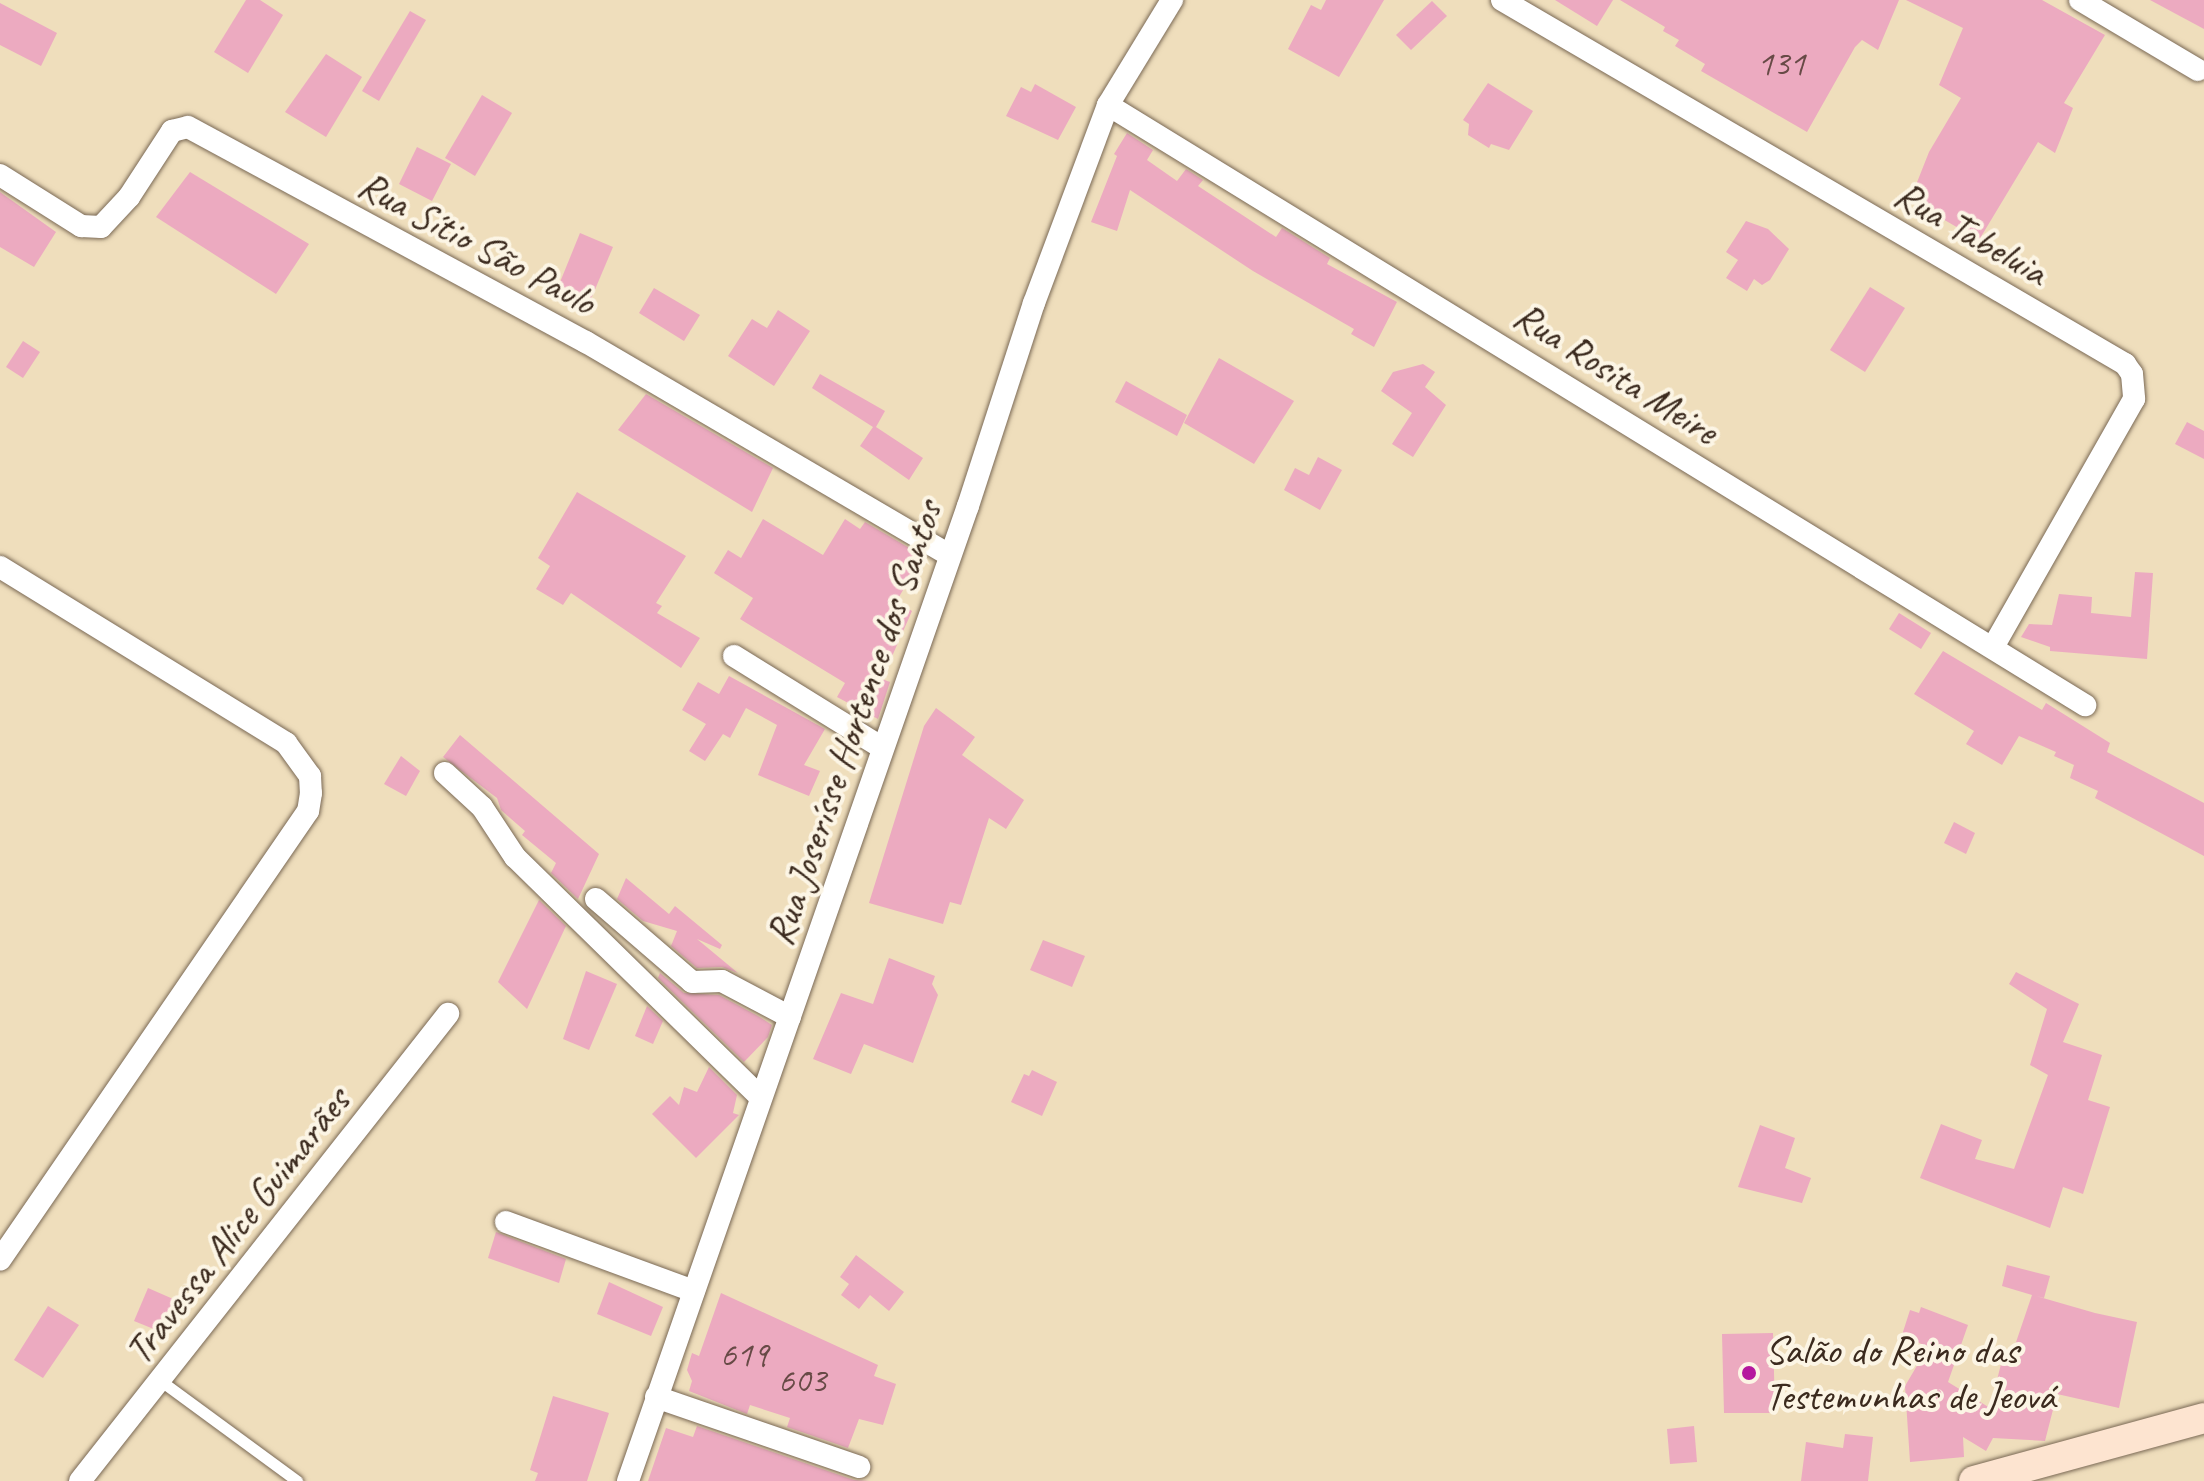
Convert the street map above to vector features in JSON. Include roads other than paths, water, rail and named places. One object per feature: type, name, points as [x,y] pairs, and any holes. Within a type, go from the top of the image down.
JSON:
[{"type":"main road","points":[[1974,1481],[2204,1418]]},
{"type":"street","name":"Rua Joserísse Hortence dos Santos","points":[[628,1481],[881,747],[1108,105],[1172,0]]},
{"type":"street","name":"Rua Tabeluia","points":[[1502,0],[2125,364],[2132,374],[2134,399],[1993,647]]},
{"type":"street","points":[[2080,0],[2198,70]]},
{"type":"street","name":"Rua Rosita Meire","points":[[1108,105],[2085,705]]},
{"type":"street","name":"Rua Sítio São Paulo","points":[[0,175],[81,226],[101,227],[129,197],[172,131],[188,127],[586,342],[949,555]]},
{"type":"street","points":[[0,567],[286,743],[310,776],[311,793],[308,811],[0,1260]]},
{"type":"street","points":[[734,656],[881,747]]},
{"type":"street","points":[[445,773],[482,807],[515,857],[761,1098]]},
{"type":"street","points":[[596,899],[692,982],[722,981],[790,1017]]},
{"type":"street","name":"Travessa Alice Guimarães","points":[[80,1481],[448,1014]]},
{"type":"street","points":[[506,1222],[694,1291]]},
{"type":"street","points":[[656,1397],[859,1467]]},
{"type":"lane","points":[[161,1381],[297,1481]]},
{"type":"place","name":"Salão do Reino das Testemunhas de Jeová","points":[[1749,1373]]}]
